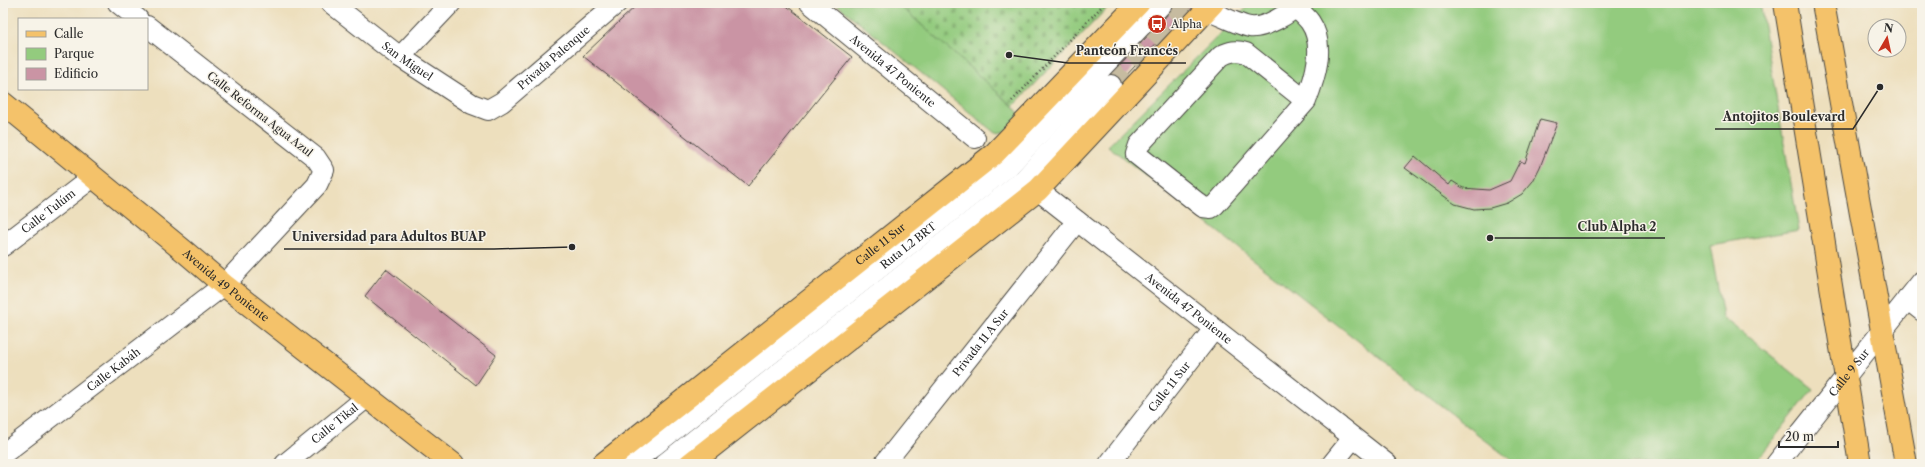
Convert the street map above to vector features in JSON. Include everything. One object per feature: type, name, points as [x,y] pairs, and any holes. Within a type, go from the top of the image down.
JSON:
[{"type":"main road","name":"Calle 11 Sur","points":[[604,464],[998,157],[1139,3]]},
{"type":"main road","points":[[1785,3],[1849,371],[1860,464]]},
{"type":"main road","points":[[1823,3],[1879,334],[1906,464]]},
{"type":"main road","points":[[690,464],[1031,184],[1209,7]]},
{"type":"main road","name":"Avenida 49 Poniente","points":[[3,103],[224,285],[366,398],[453,464]]},
{"type":"street","points":[[118,3],[137,18]]},
{"type":"street","name":"San Miguel","points":[[331,3],[400,57],[472,104],[488,110]]},
{"type":"street","points":[[400,57],[451,3]]},
{"type":"street","name":"Privada Palenque","points":[[488,110],[502,102],[617,3]]},
{"type":"street","name":"Avenida 47 Poniente","points":[[810,3],[975,138]]},
{"type":"street","name":"Ruta L2 BRT","points":[[631,464],[998,157],[1163,3]]},
{"type":"street","points":[[1793,3],[1849,371],[1871,464]]},
{"type":"street","points":[[1816,3],[1879,334],[1900,464]]},
{"type":"street","points":[[1209,7],[1250,27],[1261,26],[1275,20],[1295,5],[1310,23],[1316,34],[1318,48],[1317,67],[1306,101],[1211,208],[1203,207],[1136,154],[1138,145],[1221,56],[1229,52],[1238,50],[1246,53],[1306,101]]},
{"type":"street","name":"Calle Reforma Agua Azul","points":[[148,27],[316,158],[324,170],[317,185],[224,285]]},
{"type":"street","name":"Ruta L2 BRT","points":[[664,464],[1031,184],[1112,85]]},
{"type":"street","name":"Avenida 47 Poniente","points":[[998,157],[1077,221],[1387,464]]},
{"type":"street","name":"Calle Tulúm","points":[[3,246],[94,177]]},
{"type":"street","name":"Privada 11 A Sur","points":[[884,464],[1077,221]]},
{"type":"street","name":"Calle 9 Sur","points":[[1776,464],[1879,334],[1914,305],[1922,280]]},
{"type":"street","name":"Calle Kabáh","points":[[3,454],[224,285]]},
{"type":"street","name":"Calle 11 Sur","points":[[1109,464],[1214,329]]},
{"type":"street","name":"Calle Tikal","points":[[285,464],[366,398]]},
{"type":"street","points":[[1332,464],[1353,438]]},
{"type":"path","points":[[1012,101],[1104,3]]},
{"type":"green space","points":[[835,3],[897,3],[1013,106],[1021,116],[1004,132],[995,133]]},
{"type":"green space","points":[[897,3],[1112,3],[1013,106]]},
{"type":"green space","points":[[1251,3],[1760,3],[1799,230],[1710,245],[1723,317],[1813,389],[1754,464],[1516,464],[1108,146]]},
{"type":"building","points":[[639,3],[783,3],[852,57],[748,186],[583,56]]},
{"type":"building","points":[[1174,3],[1194,3],[1121,81],[1118,76],[1112,74],[1171,11]]},
{"type":"building","points":[[1540,119],[1557,123],[1540,167],[1533,181],[1522,194],[1507,203],[1490,208],[1474,209],[1455,204],[1405,168],[1415,156],[1449,185],[1452,181],[1463,188],[1489,190],[1510,181],[1520,161],[1525,163]]},
{"type":"building","points":[[386,269],[496,355],[476,385],[365,296]]},
{"type":"tunnel","points":[[1111,85],[1187,3]]},
{"type":"place","name":"Alpha","points":[[1157,24]]},
{"type":"place","name":"Panteón Francés","points":[[1009,55]]},
{"type":"place","name":"Antojitos Boulevard","points":[[1880,87]]},
{"type":"place","name":"Club Alpha 2","points":[[1490,238]]},
{"type":"place","name":"Universidad para Adultos BUAP","points":[[572,247]]}]
